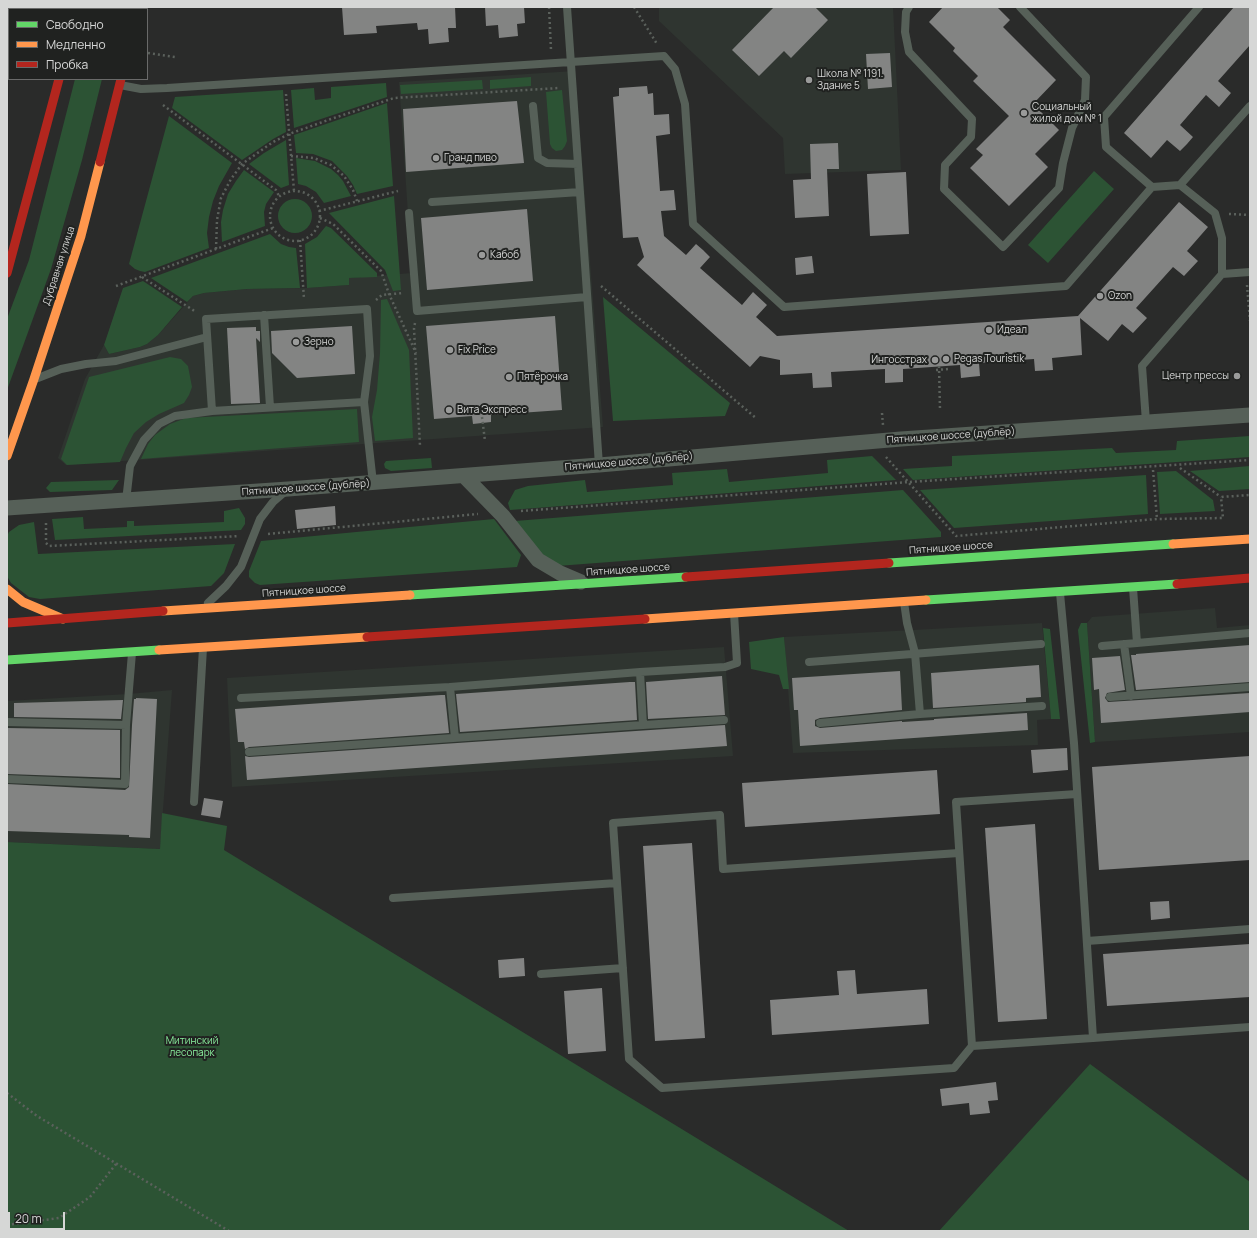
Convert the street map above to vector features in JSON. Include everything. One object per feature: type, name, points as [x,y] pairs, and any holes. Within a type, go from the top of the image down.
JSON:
[{"type":"main road","points":[[7,272],[59,80]]},
{"type":"main road","name":"Дубравная улица","points":[[7,456],[81,236],[120,82]]},
{"type":"main road","name":"Пятницкое шоссе","points":[[7,623],[203,608],[586,584],[1250,539]]},
{"type":"main road","points":[[7,660],[1133,587],[1250,578]]},
{"type":"main road","points":[[7,589],[23,602],[64,619]]},
{"type":"street","name":"Пятницкое шоссе (дублёр)","points":[[7,508],[373,483],[890,440],[1250,415]]},
{"type":"street","points":[[464,476],[499,512],[538,560],[560,573],[586,584]]},
{"type":"lane","points":[[567,7],[599,465]]},
{"type":"lane","points":[[909,7],[906,12],[905,32],[909,52],[972,120],[971,137],[945,165],[944,189],[1003,247],[1060,188],[1063,163],[1072,128],[1085,100],[1086,77],[1020,7]]},
{"type":"lane","points":[[1152,187],[1106,147],[1104,117],[1199,7]]},
{"type":"lane","points":[[120,82],[141,89],[664,56],[675,68],[685,104],[693,224],[784,307],[1066,286],[1152,187],[1180,185],[1215,213],[1222,238],[1222,274],[1142,366],[1146,422]]},
{"type":"lane","points":[[533,106],[538,158],[547,163],[578,164]]},
{"type":"lane","points":[[1180,185],[1250,106]]},
{"type":"lane","points":[[432,202],[580,192]]},
{"type":"lane","points":[[409,213],[417,311],[587,297]]},
{"type":"lane","points":[[1222,274],[1248,273]]},
{"type":"lane","points":[[212,411],[206,319],[367,309],[370,356],[364,402],[373,483]]},
{"type":"lane","points":[[264,315],[270,408]]},
{"type":"lane","points":[[34,379],[61,369],[86,364],[116,361],[207,337]]},
{"type":"lane","points":[[126,501],[130,466],[144,440],[159,424],[175,416],[212,411],[364,402]]},
{"type":"lane","points":[[203,608],[226,586],[241,566],[260,519],[273,502],[288,489]]},
{"type":"lane","points":[[1133,587],[1137,642]]},
{"type":"lane","points":[[1060,591],[1073,736],[1093,1038]]},
{"type":"lane","points":[[904,601],[907,623],[915,653],[920,714]]},
{"type":"lane","points":[[241,698],[450,687],[640,672],[726,667],[737,663],[734,612]]},
{"type":"lane","points":[[1102,646],[1250,633]]},
{"type":"lane","points":[[809,662],[1042,644]]},
{"type":"lane","points":[[1124,644],[1131,696]]},
{"type":"lane","points":[[194,802],[203,647]]},
{"type":"lane","points":[[7,779],[125,784],[126,725],[132,652]]},
{"type":"lane","points":[[640,672],[643,725]]},
{"type":"lane","points":[[450,687],[455,738]]},
{"type":"lane","points":[[1110,697],[1250,687]]},
{"type":"lane","points":[[820,723],[920,714],[1042,706]]},
{"type":"lane","points":[[249,752],[724,720]]},
{"type":"lane","points":[[7,722],[126,725]]},
{"type":"lane","points":[[959,854],[723,869],[720,816],[613,823],[629,1059],[662,1088],[954,1068],[972,1046],[956,802],[1077,794]]},
{"type":"lane","points":[[393,898],[617,883]]},
{"type":"lane","points":[[1087,940],[1250,929]]},
{"type":"lane","points":[[541,974],[623,968]]},
{"type":"lane","points":[[972,1046],[1250,1027]]},
{"type":"path","points":[[549,7],[551,64]]},
{"type":"path","points":[[634,7],[664,56]]},
{"type":"path","points":[[148,52],[175,57]]},
{"type":"path","points":[[286,81],[294,191]]},
{"type":"path","points":[[216,249],[217,220],[221,198],[231,179],[242,164],[273,142],[289,134],[330,118],[394,98],[573,88]]},
{"type":"path","points":[[163,105],[276,190],[279,196]]},
{"type":"path","points":[[291,156],[314,158],[322,160],[330,165],[344,176],[353,190],[357,201]]},
{"type":"path","points":[[294,191],[305,193],[310,196],[317,206],[320,218],[315,230],[306,238],[300,240],[284,239],[273,228],[270,217],[270,211],[275,200],[286,192],[294,191]]},
{"type":"path","points":[[319,211],[398,191]]},
{"type":"path","points":[[1215,213],[1250,215]]},
{"type":"path","points":[[320,218],[333,224],[381,272],[389,294],[416,353]]},
{"type":"path","points":[[116,286],[273,228]]},
{"type":"path","points":[[300,240],[304,313]]},
{"type":"path","points":[[1248,273],[1250,321]]},
{"type":"path","points":[[142,276],[206,319]]},
{"type":"path","points":[[597,283],[757,419]]},
{"type":"path","points":[[382,295],[401,293]]},
{"type":"path","points":[[417,311],[414,328],[420,446]]},
{"type":"path","points":[[940,410],[938,369],[949,369]]},
{"type":"path","points":[[482,417],[485,441]]},
{"type":"path","points":[[886,456],[956,536],[1156,519],[1223,518],[1221,497]]},
{"type":"path","points":[[46,506],[46,543],[49,546],[252,536],[499,512],[908,482],[1250,460]]},
{"type":"path","points":[[1180,468],[1221,497],[1250,495]]},
{"type":"path","points":[[1153,470],[1156,519]]},
{"type":"path","points":[[7,1093],[37,1116],[229,1231]]},
{"type":"path","points":[[7,1225],[59,1218],[90,1197],[116,1164]]},
{"type":"shaded area","name":"Школа № 1191. Здание 5","points":[[659,7],[893,7],[901,170],[785,174],[783,138],[659,21]]},
{"type":"shaded area","points":[[575,71],[603,427],[66,465],[58,458],[85,379],[104,345],[109,354],[147,344],[158,335],[193,296],[204,293],[247,289],[307,288],[349,285],[349,278],[412,273],[399,82]]},
{"type":"shaded area","points":[[1215,608],[1217,628],[1250,625],[1250,732],[1095,742],[1087,623],[1092,617]]},
{"type":"shaded area","points":[[1042,623],[1051,719],[1037,720],[1038,745],[793,753],[784,637]]},
{"type":"shaded area","points":[[724,647],[733,756],[232,787],[227,678]]},
{"type":"shaded area","points":[[172,690],[160,849],[7,842],[7,701]]},
{"type":"green space","points":[[531,77],[531,86],[490,89],[490,80]]},
{"type":"green space","points":[[75,80],[102,80],[82,160],[51,269],[7,390],[7,319],[29,260]]},
{"type":"green space","points":[[482,80],[483,89],[401,94],[400,85]]},
{"type":"green space","points":[[386,83],[387,97],[294,128],[291,90],[314,88],[315,100],[331,98],[331,87]]},
{"type":"green space","points":[[283,90],[286,132],[242,160],[172,108],[175,97]]},
{"type":"green space","points":[[562,90],[567,141],[562,150],[556,151],[550,144],[546,92]]},
{"type":"green space","points":[[387,103],[393,186],[357,194],[347,176],[332,161],[313,154],[296,153],[294,135]]},
{"type":"green space","points":[[169,116],[232,163],[219,186],[213,201],[207,233],[209,248],[145,272],[135,269],[129,264]]},
{"type":"green space","points":[[286,140],[289,185],[281,188],[249,164]]},
{"type":"green space","points":[[296,158],[315,161],[331,169],[343,181],[351,196],[324,203],[316,192],[306,186],[298,184]]},
{"type":"green space","points":[[244,170],[274,192],[266,204],[264,212],[265,226],[222,242],[221,222],[223,210],[228,194]]},
{"type":"green space","points":[[1094,171],[1114,189],[1048,263],[1028,245]]},
{"type":"green space","points":[[394,196],[401,290],[393,291],[385,270],[329,213]]},
{"type":"green space","points":[[298,199],[307,204],[311,209],[311,223],[307,228],[302,232],[292,233],[288,232],[279,223],[278,213],[279,209],[288,200]]},
{"type":"green space","points":[[326,226],[331,228],[377,273],[377,277],[349,278],[349,285],[307,288],[305,244],[317,237]]},
{"type":"green space","points":[[270,234],[281,244],[296,248],[300,288],[247,289],[204,293],[193,296],[187,302],[151,278]]},
{"type":"green space","points":[[143,281],[182,307],[158,335],[147,344],[109,354],[104,345],[123,288]]},
{"type":"green space","points":[[603,297],[730,403],[725,416],[613,421]]},
{"type":"green space","points":[[387,299],[409,350],[413,438],[375,441],[372,417],[377,390],[380,353],[381,300]]},
{"type":"green space","points":[[170,357],[181,359],[188,366],[192,387],[184,403],[159,414],[146,422],[134,433],[120,462],[67,465],[61,459],[89,377]]},
{"type":"green space","points":[[357,409],[359,442],[141,459],[148,444],[155,435],[170,424],[186,418]]},
{"type":"green space","points":[[1250,436],[1250,457],[913,480],[903,469],[952,466],[952,456],[1112,448],[1116,453],[1176,450],[1177,441]]},
{"type":"green space","points":[[872,456],[896,480],[510,510],[508,503],[515,490],[528,486],[585,480],[587,492],[673,485],[672,473],[727,469],[729,482],[828,473],[827,460]]},
{"type":"green space","points":[[431,458],[432,468],[391,471],[385,468],[384,464],[386,461]]},
{"type":"green space","points":[[1250,466],[1250,489],[1219,491],[1190,471]]},
{"type":"green space","points":[[1176,471],[1213,500],[1215,511],[1160,514],[1157,472]]},
{"type":"green space","points":[[1146,475],[1148,514],[954,528],[920,490]]},
{"type":"green space","points":[[119,480],[112,490],[50,492],[46,488],[51,482]]},
{"type":"green space","points":[[903,490],[941,532],[941,537],[557,566],[542,557],[515,521]]},
{"type":"green space","points":[[239,508],[245,518],[245,524],[241,530],[55,540],[52,519],[83,517],[84,529],[127,527],[127,521],[134,521],[134,526],[224,522],[224,511]]},
{"type":"green space","points":[[494,519],[521,555],[517,567],[260,585],[255,583],[249,577],[249,571],[261,541]]},
{"type":"green space","points":[[34,522],[38,554],[235,544],[224,573],[211,586],[40,599],[29,597],[11,583],[7,576],[7,536],[9,532],[19,525]]},
{"type":"green space","points":[[1081,623],[1087,623],[1095,742],[1090,743],[1078,630]]},
{"type":"green space","points":[[1043,628],[1050,629],[1060,719],[1051,719]]},
{"type":"green space","points":[[784,637],[789,689],[783,689],[779,675],[751,669],[749,642]]},
{"type":"green space","name":"Митинский лесопарк","points":[[162,813],[227,826],[224,850],[849,1231],[7,1231],[7,842],[160,849]]},
{"type":"green space","points":[[1090,1064],[1250,1182],[1250,1231],[939,1231]]},
{"type":"building","points":[[342,7],[455,7],[456,28],[448,28],[449,42],[429,44],[428,29],[418,30],[417,23],[376,26],[377,33],[344,35]]},
{"type":"building","points":[[485,7],[524,7],[525,23],[517,24],[518,36],[499,38],[498,25],[486,26]]},
{"type":"building","points":[[774,7],[815,7],[828,20],[791,58],[784,51],[759,76],[732,50]]},
{"type":"building","name":"Социальный жилой дом № 1","points":[[943,7],[997,7],[1010,20],[1003,27],[1056,80],[1033,104],[1059,130],[1035,154],[1048,167],[1009,206],[970,168],[983,155],[976,149],[1009,116],[973,81],[978,76],[953,51],[955,48],[929,22]]},
{"type":"building","points":[[1234,7],[1250,7],[1250,45],[1218,81],[1231,93],[1219,107],[1206,95],[1180,125],[1193,137],[1187,144],[1180,151],[1167,140],[1151,158],[1124,133]]},
{"type":"building","points":[[890,53],[892,87],[868,89],[866,54]]},
{"type":"building","points":[[647,86],[648,94],[653,93],[654,115],[669,114],[670,134],[656,136],[660,191],[674,190],[676,210],[661,211],[664,236],[686,255],[696,244],[703,250],[710,257],[700,268],[742,305],[753,292],[767,305],[756,317],[777,336],[1078,316],[1179,202],[1208,227],[1187,251],[1198,261],[1184,276],[1173,267],[1136,308],[1147,318],[1133,333],[1122,324],[1108,341],[1080,318],[1082,355],[1052,358],[1053,370],[1035,371],[1034,359],[979,363],[980,376],[961,378],[960,365],[903,369],[903,382],[885,383],[885,369],[831,372],[832,387],[813,388],[812,373],[780,375],[780,360],[760,356],[750,367],[637,265],[644,257],[638,237],[623,238],[613,97],[619,96],[619,88]]},
{"type":"building","points":[[517,101],[524,163],[406,172],[403,109]]},
{"type":"building","points":[[838,143],[839,169],[827,169],[829,216],[795,218],[793,180],[811,179],[810,144]]},
{"type":"building","points":[[906,172],[909,234],[870,236],[867,174]]},
{"type":"building","points":[[527,209],[533,281],[427,290],[421,218]]},
{"type":"building","points":[[812,256],[814,273],[796,275],[795,258]]},
{"type":"building","points":[[555,316],[562,410],[491,415],[491,422],[473,424],[472,416],[434,419],[426,326]]},
{"type":"building","points":[[352,326],[355,374],[297,378],[272,353],[271,331]]},
{"type":"building","points":[[256,327],[256,331],[260,331],[260,342],[256,338],[260,403],[231,404],[227,328]]},
{"type":"building","points":[[335,506],[336,525],[297,529],[295,510]]},
{"type":"building","points":[[1250,645],[1250,682],[1136,690],[1131,655]]},
{"type":"building","points":[[1120,656],[1125,690],[1107,693],[1105,698],[1108,702],[1250,693],[1250,712],[1101,723],[1099,689],[1094,690],[1092,658]]},
{"type":"building","points":[[1039,665],[1041,697],[1026,698],[1026,702],[933,708],[931,673]]},
{"type":"building","points":[[900,671],[902,710],[820,718],[815,720],[815,726],[820,728],[1027,713],[1028,730],[800,746],[798,710],[794,710],[792,678]]},
{"type":"building","points":[[722,676],[725,715],[648,719],[646,682]]},
{"type":"building","points":[[635,682],[637,720],[460,732],[456,694]]},
{"type":"building","points":[[445,695],[449,733],[249,747],[245,749],[244,742],[238,742],[235,709]]},
{"type":"building","points":[[134,699],[157,699],[150,838],[129,837],[129,835],[7,831],[7,784],[125,790],[129,787]]},
{"type":"building","points":[[123,700],[121,719],[14,717],[14,703]]},
{"type":"building","points":[[725,725],[727,746],[247,780],[245,756],[249,757]]},
{"type":"building","points":[[7,728],[120,730],[120,778],[7,774]]},
{"type":"building","points":[[1067,748],[1068,770],[1033,773],[1031,750]]},
{"type":"building","points":[[1250,756],[1250,860],[1099,870],[1092,767]]},
{"type":"building","points":[[937,770],[940,814],[745,827],[742,783]]},
{"type":"building","points":[[204,798],[223,801],[220,818],[201,815]]},
{"type":"building","points":[[1035,824],[1047,1019],[998,1022],[985,828]]},
{"type":"building","points":[[692,843],[705,1038],[655,1041],[643,846]]},
{"type":"building","points":[[1169,901],[1170,918],[1151,920],[1150,902]]},
{"type":"building","points":[[1250,944],[1250,997],[1107,1006],[1103,954]]},
{"type":"building","points":[[524,958],[525,976],[499,978],[498,960]]},
{"type":"building","points":[[855,970],[857,994],[927,989],[929,1024],[772,1035],[770,1000],[839,995],[837,971]]},
{"type":"building","points":[[602,988],[606,1051],[568,1054],[564,991]]},
{"type":"building","points":[[996,1082],[998,1100],[988,1101],[990,1113],[970,1115],[969,1103],[942,1106],[940,1089]]},
{"type":"traffic: fast","points":[[889,563],[1173,544]]},
{"type":"traffic: fast","points":[[410,595],[686,577]]},
{"type":"traffic: fast","points":[[926,600],[1177,584]]},
{"type":"traffic: fast","points":[[7,660],[159,650]]},
{"type":"traffic: slow","points":[[7,456],[81,236],[100,162]]},
{"type":"traffic: slow","points":[[1173,544],[1250,539]]},
{"type":"traffic: slow","points":[[7,589],[23,602],[63,619]]},
{"type":"traffic: slow","points":[[163,611],[410,595]]},
{"type":"traffic: slow","points":[[645,619],[926,600]]},
{"type":"traffic: slow","points":[[159,650],[367,637]]},
{"type":"traffic: jam","points":[[7,273],[59,80]]},
{"type":"traffic: jam","points":[[100,162],[121,80]]},
{"type":"traffic: jam","points":[[686,577],[889,563]]},
{"type":"traffic: jam","points":[[1177,584],[1250,578]]},
{"type":"traffic: jam","points":[[7,623],[163,611]]},
{"type":"traffic: jam","points":[[367,637],[645,619]]},
{"type":"place","name":"Школа № 1191. Здание 5","points":[[809,80]]},
{"type":"place","name":"Социальный жилой дом № 1","points":[[1024,113]]},
{"type":"place","name":"Гранд пиво","points":[[436,158]]},
{"type":"place","name":"Кабоб","points":[[482,255]]},
{"type":"place","name":"Ozon","points":[[1100,296]]},
{"type":"place","name":"Идеал","points":[[989,330]]},
{"type":"place","name":"Зерно","points":[[296,342]]},
{"type":"place","name":"Fix Price","points":[[450,350]]},
{"type":"place","name":"Pegas Touristik","points":[[946,359]]},
{"type":"place","name":"Ингосстрах","points":[[935,360]]},
{"type":"place","name":"Центр прессы","points":[[1237,376]]},
{"type":"place","name":"Пятёрочка","points":[[509,377]]},
{"type":"place","name":"Вита Экспресс","points":[[449,410]]}]
